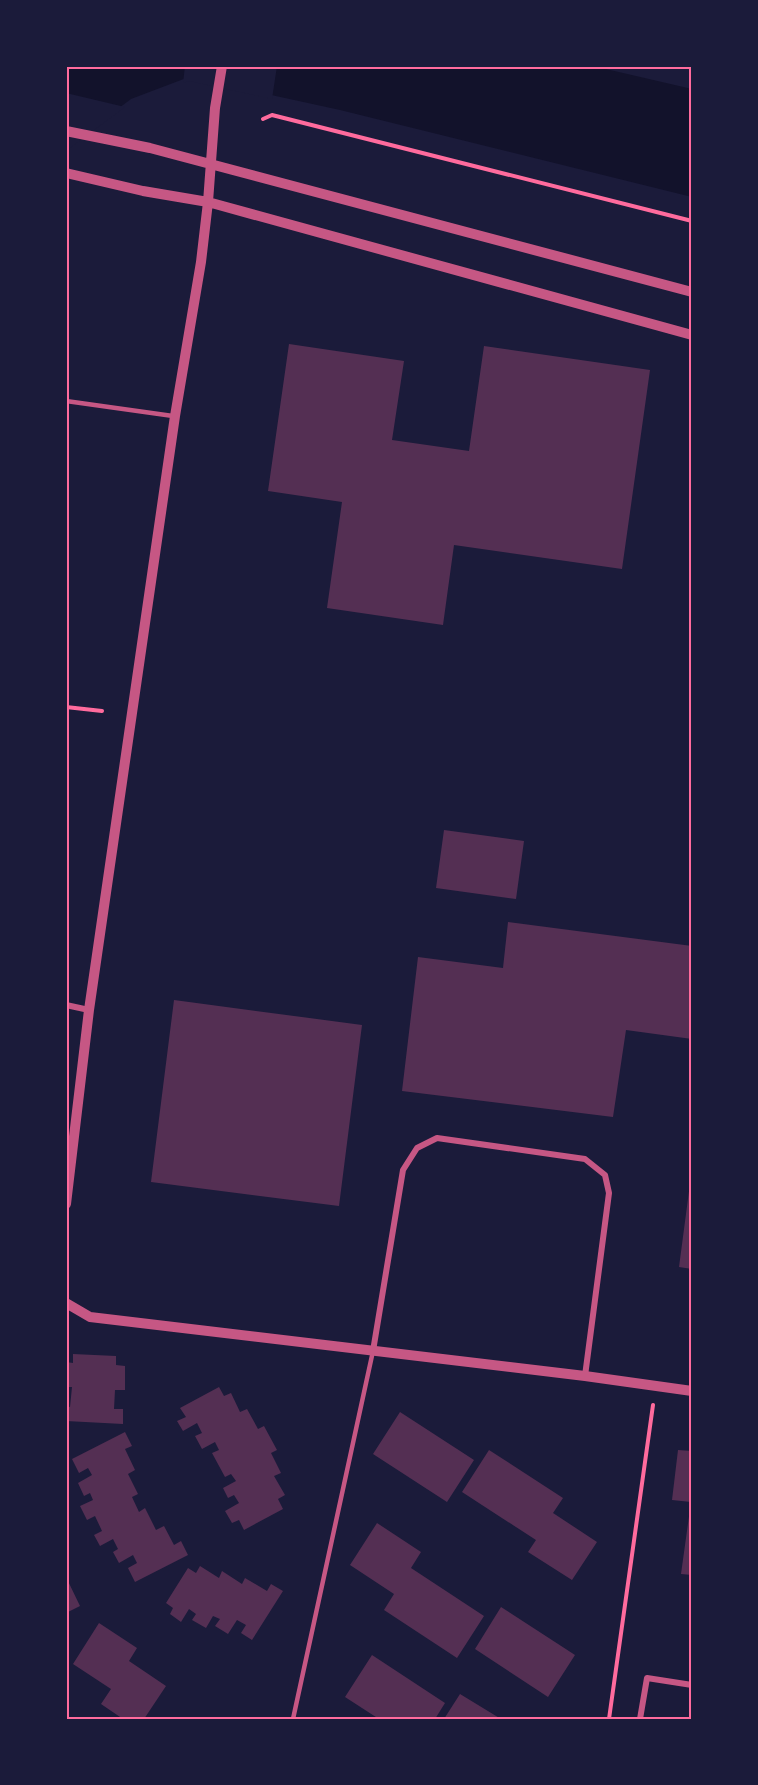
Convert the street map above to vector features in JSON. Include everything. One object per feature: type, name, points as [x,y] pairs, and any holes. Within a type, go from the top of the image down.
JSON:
[{"type":"street","points":[[66,1204],[89,1010],[174,416],[197,285],[208,202],[215,108],[222,66]]},
{"type":"street","points":[[66,131],[150,148],[692,292]]},
{"type":"street","points":[[66,173],[143,191],[208,202],[692,335]]},
{"type":"street","points":[[66,1005],[89,1010]]},
{"type":"street","points":[[373,1351],[403,1170],[417,1148],[437,1138],[585,1159],[605,1175],[609,1193],[585,1376]]},
{"type":"street","points":[[66,1303],[90,1317],[585,1376],[692,1391]]},
{"type":"street","points":[[640,1719],[646,1678],[692,1685]]},
{"type":"lane","points":[[66,401],[174,416]]},
{"type":"lane","points":[[293,1719],[373,1351]]},
{"type":"path","points":[[263,119],[272,115],[692,221]]},
{"type":"path","points":[[66,707],[102,711]]},
{"type":"path","points":[[609,1719],[654,1401]]},
{"type":"shaded area","points":[[66,66],[593,66],[692,89],[692,197],[340,110],[189,77],[131,99],[66,148]]},
{"type":"pier","points":[[185,66],[277,66],[272,99],[189,81],[183,83]]},
{"type":"pier","points":[[66,93],[125,107],[66,151]]},
{"type":"building","points":[[289,344],[404,361],[392,440],[469,451],[484,346],[650,370],[622,569],[454,545],[443,625],[327,608],[342,502],[268,491]]},
{"type":"building","points":[[444,830],[524,841],[516,899],[436,888]]},
{"type":"building","points":[[508,922],[692,946],[692,1039],[626,1030],[613,1117],[402,1091],[418,957],[503,968]]},
{"type":"building","points":[[174,1000],[362,1025],[339,1206],[151,1182]]},
{"type":"building","points":[[692,1176],[692,1269],[679,1267]]},
{"type":"building","points":[[73,1354],[116,1356],[116,1365],[125,1366],[125,1390],[115,1390],[114,1409],[123,1409],[123,1424],[66,1421],[66,1406],[70,1407],[72,1387],[66,1387],[66,1362],[73,1363]]},
{"type":"building","points":[[219,1387],[224,1396],[231,1393],[240,1412],[247,1409],[258,1429],[264,1426],[277,1450],[271,1453],[281,1473],[274,1476],[285,1495],[278,1499],[283,1509],[244,1530],[239,1520],[232,1523],[225,1511],[239,1503],[234,1495],[228,1498],[223,1488],[236,1481],[231,1474],[225,1477],[212,1453],[219,1450],[215,1442],[202,1449],[195,1436],[202,1433],[197,1423],[183,1431],[177,1421],[186,1417],[180,1408]]},
{"type":"building","points":[[400,1412],[474,1460],[447,1502],[373,1454]]},
{"type":"building","points":[[125,1432],[132,1446],[125,1449],[135,1470],[128,1474],[138,1494],[132,1497],[139,1512],[145,1508],[156,1530],[164,1526],[174,1545],[181,1541],[188,1555],[135,1582],[128,1568],[137,1563],[133,1555],[119,1563],[113,1552],[118,1549],[113,1539],[100,1546],[94,1535],[102,1531],[95,1516],[87,1520],[80,1506],[93,1500],[90,1493],[84,1496],[78,1483],[92,1475],[88,1468],[79,1473],[72,1459]]},
{"type":"building","points":[[489,1450],[563,1498],[553,1513],[597,1542],[572,1580],[528,1552],[536,1540],[462,1492]]},
{"type":"building","points":[[678,1450],[692,1451],[692,1575],[681,1574],[691,1502],[672,1500]]},
{"type":"building","points":[[377,1523],[421,1552],[411,1568],[484,1616],[457,1658],[384,1610],[394,1594],[350,1565]]},
{"type":"building","points":[[200,1566],[219,1578],[222,1571],[242,1584],[245,1578],[267,1591],[271,1584],[283,1591],[252,1640],[241,1633],[246,1625],[237,1620],[228,1634],[215,1626],[220,1619],[213,1616],[206,1628],[192,1620],[196,1614],[189,1609],[181,1622],[170,1614],[173,1608],[166,1603],[188,1568],[196,1573]]},
{"type":"building","points":[[66,1577],[80,1606],[66,1613]]},
{"type":"building","points":[[501,1607],[575,1655],[548,1697],[475,1649]]},
{"type":"building","points":[[99,1623],[137,1648],[129,1661],[166,1686],[144,1719],[123,1719],[101,1704],[111,1689],[73,1664]]},
{"type":"building","points":[[372,1655],[445,1703],[435,1719],[379,1719],[345,1697]]},
{"type":"building","points":[[460,1694],[501,1719],[444,1719]]}]
